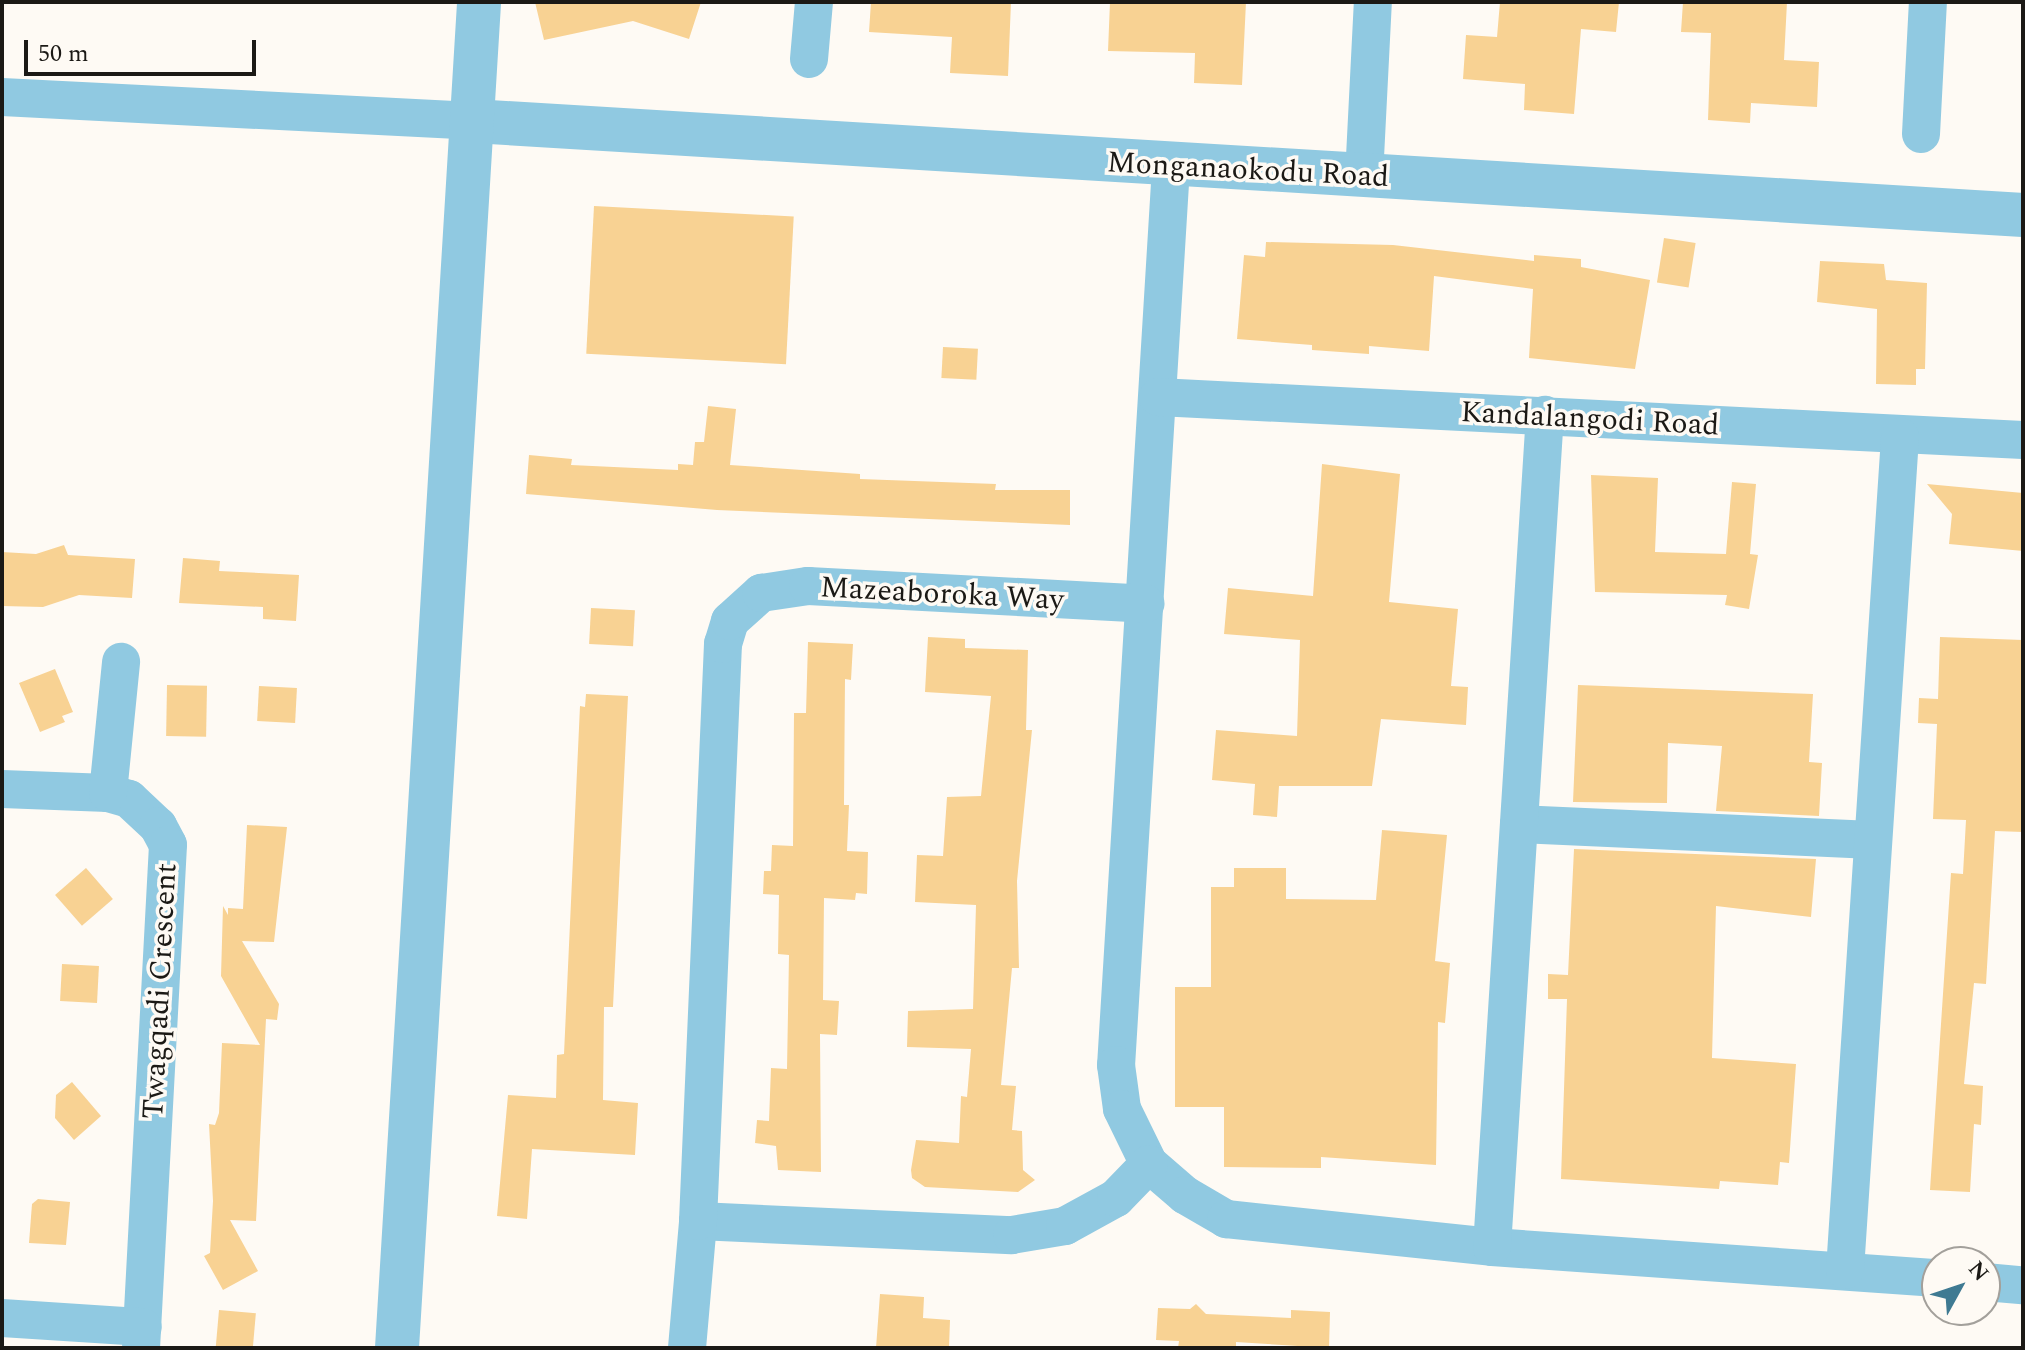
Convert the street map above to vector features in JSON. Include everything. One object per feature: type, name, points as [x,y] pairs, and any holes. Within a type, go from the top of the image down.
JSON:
[{"type":"street","points":[[397,1348],[479,2]]},
{"type":"street","points":[[809,59],[814,2]]},
{"type":"street","points":[[1364,177],[1373,2]]},
{"type":"street","points":[[1921,134],[1928,2]]},
{"type":"street","points":[[2,97],[473,121]]},
{"type":"street","name":"Monganaokodu Road","points":[[473,121],[1171,167],[2023,215]]},
{"type":"street","points":[[1171,167],[1116,1065],[1122,1109],[1149,1164],[1185,1195],[1226,1219],[1492,1247],[1921,1277]]},
{"type":"street","name":"Kandalangodi Road","points":[[1158,397],[1545,415],[1900,437],[2023,440]]},
{"type":"street","points":[[1492,1247],[1545,415]]},
{"type":"street","points":[[1845,1270],[1900,437]]},
{"type":"street","name":"Mazeaboroka Way","points":[[698,1221],[723,644],[742,604],[761,593],[808,586],[1146,604]]},
{"type":"street","points":[[108,793],[121,662]]},
{"type":"street","name":"Twagqadi Crescent","points":[[2,789],[108,793],[147,814],[168,845],[142,1338]]},
{"type":"street","points":[[1519,824],[1873,840]]},
{"type":"street","points":[[687,1348],[698,1221],[1012,1235],[1065,1226],[1116,1198],[1149,1164]]},
{"type":"street","points":[[2001,1283],[2023,1285]]},
{"type":"street","points":[[2,1318],[142,1338]]},
{"type":"building","points":[[535,2],[701,2],[689,39],[633,21],[544,40]]},
{"type":"building","points":[[871,2],[1011,2],[1008,76],[950,73],[952,37],[869,32]]},
{"type":"building","points":[[1110,2],[1246,2],[1242,85],[1194,83],[1195,53],[1108,51]]},
{"type":"building","points":[[1500,2],[1619,2],[1616,32],[1581,29],[1574,114],[1524,110],[1525,84],[1463,79],[1466,35],[1497,37]]},
{"type":"building","points":[[1683,2],[1787,2],[1784,60],[1819,62],[1817,107],[1751,103],[1750,123],[1708,120],[1711,33],[1681,32]]},
{"type":"building","points":[[594,206],[794,216],[786,364],[586,354]]},
{"type":"building","points":[[1664,238],[1696,243],[1689,287],[1657,282]]},
{"type":"building","points":[[1266,242],[1393,245],[1534,261],[1534,255],[1581,259],[1581,267],[1650,280],[1635,369],[1529,358],[1533,289],[1434,276],[1429,351],[1369,346],[1369,354],[1312,350],[1312,345],[1237,339],[1244,255],[1265,257]]},
{"type":"building","points":[[1820,261],[1884,264],[1886,280],[1927,283],[1925,369],[1916,369],[1916,385],[1876,384],[1877,309],[1817,302]]},
{"type":"building","points":[[943,347],[978,349],[976,380],[941,378]]},
{"type":"building","points":[[708,406],[736,409],[730,465],[860,474],[860,479],[996,484],[995,490],[1070,490],[1070,525],[717,510],[526,494],[529,455],[572,459],[571,465],[678,470],[678,464],[693,465],[695,442],[704,442]]},
{"type":"building","points":[[1322,464],[1400,474],[1389,602],[1458,609],[1451,686],[1468,687],[1466,725],[1381,719],[1372,786],[1279,786],[1277,817],[1253,815],[1255,784],[1212,780],[1216,730],[1297,736],[1300,640],[1224,634],[1228,588],[1313,596]]},
{"type":"building","points":[[1591,475],[1658,478],[1655,552],[1726,554],[1732,482],[1756,484],[1750,554],[1758,555],[1749,609],[1725,605],[1727,595],[1595,592]]},
{"type":"building","points":[[1927,484],[2023,493],[2023,551],[1949,544],[1952,514]]},
{"type":"building","points":[[64,545],[68,555],[135,559],[132,598],[79,595],[43,607],[2,606],[2,552],[36,554]]},
{"type":"building","points":[[183,558],[220,561],[219,571],[299,575],[296,621],[263,619],[263,607],[179,603]]},
{"type":"building","points":[[591,608],[635,610],[633,646],[589,644]]},
{"type":"building","points":[[928,637],[965,639],[965,648],[1028,650],[1026,730],[1032,730],[1017,881],[1019,968],[1012,968],[1001,1085],[1016,1086],[1012,1130],[1022,1131],[1023,1170],[1035,1180],[1018,1192],[925,1187],[912,1178],[916,1140],[959,1143],[961,1096],[967,1097],[971,1049],[907,1047],[908,1011],[973,1009],[976,905],[915,902],[917,855],[943,856],[947,797],[981,796],[991,696],[925,692]]},
{"type":"building","points":[[1940,637],[2023,640],[2023,832],[1995,831],[1986,984],[1974,983],[1964,1084],[1983,1086],[1981,1125],[1974,1124],[1970,1192],[1930,1190],[1951,873],[1963,874],[1966,820],[1933,819],[1937,724],[1918,723],[1919,698],[1938,699]]},
{"type":"building","points":[[808,642],[853,644],[851,680],[845,679],[844,805],[849,805],[847,851],[868,852],[867,894],[856,893],[855,900],[824,898],[823,1000],[839,1001],[837,1035],[820,1034],[821,1172],[778,1170],[776,1146],[755,1143],[757,1120],[769,1121],[771,1068],[787,1069],[789,955],[778,954],[779,895],[763,894],[764,871],[771,871],[772,845],[793,846],[794,713],[806,713]]},
{"type":"building","points":[[55,669],[73,712],[62,716],[65,722],[40,732],[19,683]]},
{"type":"building","points":[[167,685],[207,686],[206,737],[166,736]]},
{"type":"building","points":[[1578,685],[1813,694],[1809,762],[1822,763],[1819,816],[1716,811],[1722,746],[1668,743],[1667,803],[1573,802]]},
{"type":"building","points":[[259,686],[297,688],[295,723],[257,721]]},
{"type":"building","points":[[586,694],[628,696],[613,1007],[604,1007],[603,1100],[638,1103],[635,1155],[532,1149],[527,1219],[497,1216],[508,1095],[556,1098],[557,1055],[564,1054],[580,706],[585,707]]},
{"type":"building","points":[[247,825],[287,827],[274,942],[242,941],[279,1004],[277,1020],[266,1019],[256,1221],[230,1220],[258,1271],[223,1290],[204,1256],[210,1253],[213,1201],[209,1124],[215,1125],[219,1113],[222,1043],[260,1045],[221,976],[223,906],[228,915],[228,908],[243,909]]},
{"type":"building","points":[[1382,830],[1447,835],[1435,961],[1450,963],[1445,1023],[1438,1022],[1436,1165],[1321,1157],[1321,1168],[1224,1167],[1224,1107],[1175,1107],[1175,987],[1211,987],[1211,887],[1234,887],[1234,868],[1286,868],[1286,899],[1376,900]]},
{"type":"building","points":[[1574,849],[1816,859],[1811,917],[1716,906],[1712,1058],[1796,1064],[1789,1163],[1780,1162],[1778,1185],[1720,1181],[1719,1189],[1561,1179],[1567,999],[1548,999],[1548,974],[1568,975]]},
{"type":"building","points":[[86,868],[113,899],[82,926],[55,895]]},
{"type":"building","points":[[62,964],[99,966],[97,1003],[60,1001]]},
{"type":"building","points":[[72,1082],[101,1116],[74,1140],[55,1118],[56,1095]]},
{"type":"building","points":[[38,1199],[70,1202],[66,1245],[29,1243],[32,1204]]},
{"type":"building","points":[[880,1294],[924,1297],[923,1318],[950,1320],[949,1348],[876,1348]]},
{"type":"building","points":[[1196,1304],[1206,1314],[1291,1318],[1291,1310],[1330,1312],[1329,1348],[1236,1342],[1236,1348],[1178,1348],[1179,1341],[1156,1340],[1158,1308],[1190,1309]]},
{"type":"building","points":[[219,1310],[256,1313],[253,1348],[216,1348]]}]
